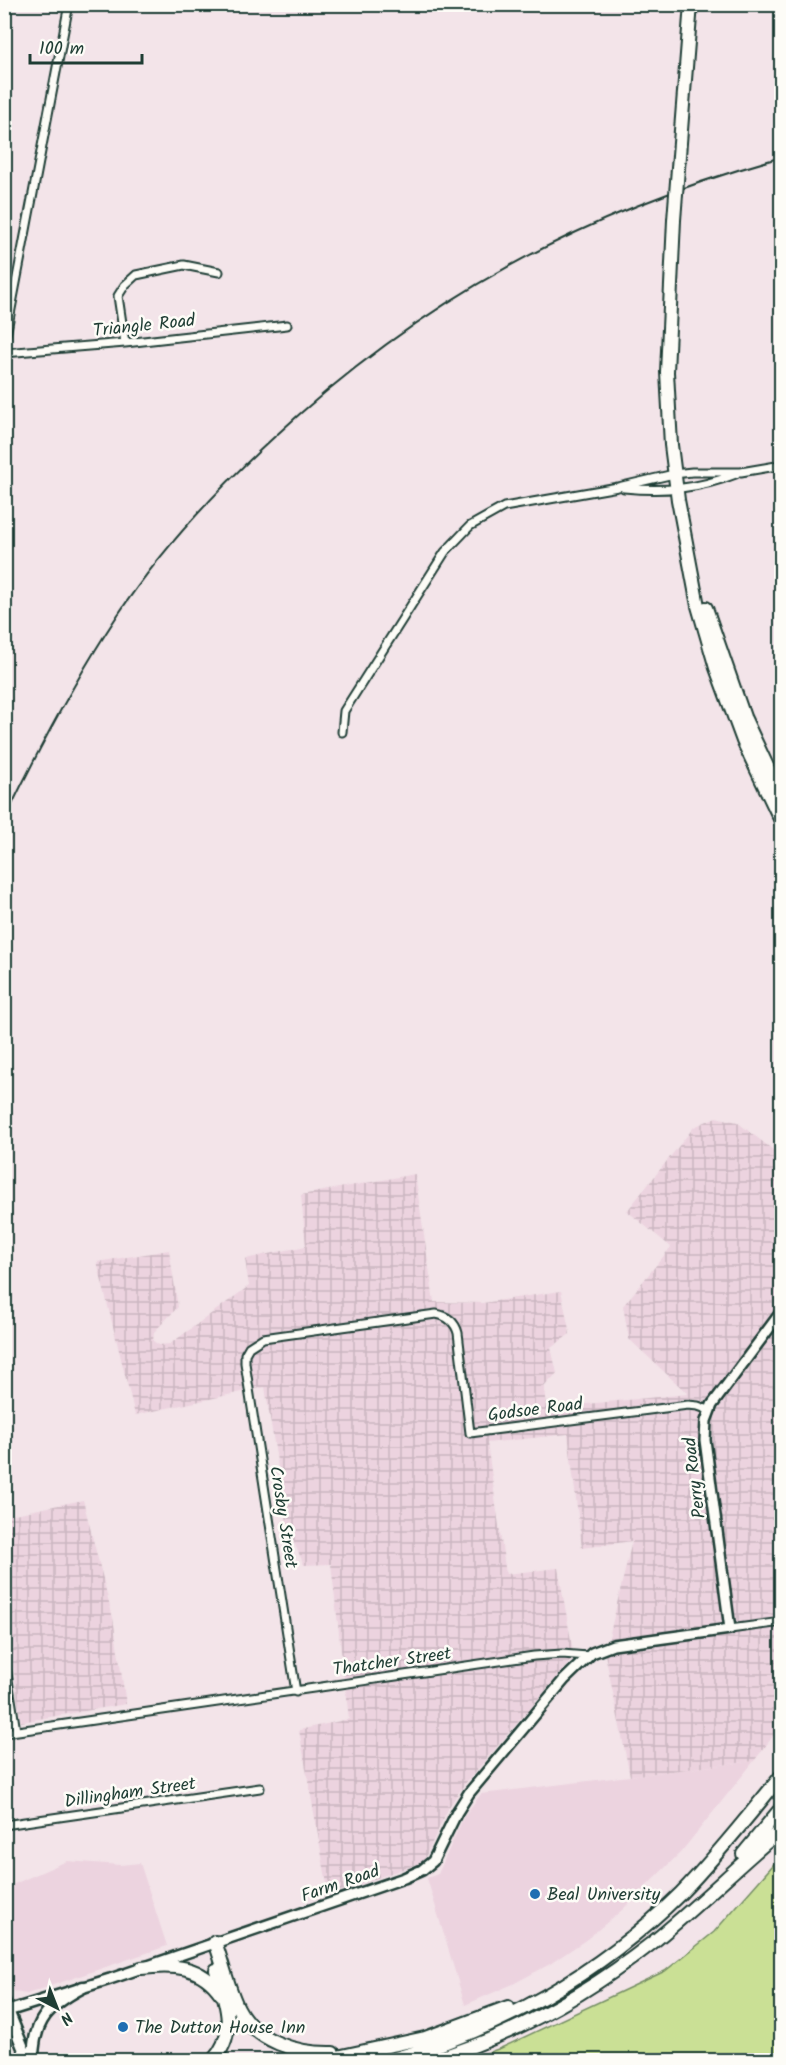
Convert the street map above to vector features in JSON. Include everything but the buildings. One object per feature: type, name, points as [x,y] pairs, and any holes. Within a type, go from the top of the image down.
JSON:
[{"type":"highway","points":[[691,4],[674,220],[667,372],[674,474],[701,618],[722,687],[753,765],[782,823]]},
{"type":"highway","points":[[693,570],[744,717],[782,798]]},
{"type":"highway","points":[[388,2061],[436,2046],[486,2026],[540,1999],[590,1967],[642,1928],[685,1888],[728,1841],[781,1776]]},
{"type":"highway","points":[[695,1905],[782,1808]]},
{"type":"highway","points":[[443,2061],[540,2017],[593,1986],[654,1941],[782,1829]]},
{"type":"highway","points":[[213,2061],[226,2039],[229,2021],[227,2006],[214,1963],[215,1942]]},
{"type":"highway","points":[[215,1942],[239,2009],[250,2025],[263,2035],[288,2047],[311,2053],[344,2053],[379,2049]]},
{"type":"highway","points":[[141,1968],[173,1966],[194,1970],[213,1984],[227,2006]]},
{"type":"highway","points":[[323,2061],[425,2038],[475,2021],[530,1998],[590,1967]]},
{"type":"highway","points":[[432,2061],[490,2040]]},
{"type":"main road","points":[[33,2061],[35,2034],[41,2018],[55,2004],[83,1987]]},
{"type":"main road","points":[[6,2006],[28,2061]]},
{"type":"street","points":[[4,346],[69,4]]},
{"type":"street","points":[[124,343],[118,296],[125,285],[136,275],[184,265],[219,272]]},
{"type":"street","name":"Triangle Road","points":[[4,353],[124,343],[287,325]]},
{"type":"street","points":[[342,732],[344,711],[445,552],[470,526],[504,507],[618,487],[674,474],[741,472],[782,465]]},
{"type":"street","points":[[618,487],[655,491],[676,489],[715,482],[741,472]]},
{"type":"street","name":"Perry Road","points":[[730,1629],[705,1426],[709,1410],[729,1380],[782,1311]]},
{"type":"street","name":"Godsoe Road","points":[[249,1347],[263,1338],[436,1314],[450,1319],[458,1333],[470,1433],[688,1405],[709,1410]]},
{"type":"street","name":"Crosby Street","points":[[249,1347],[245,1354],[245,1363],[296,1692]]},
{"type":"street","name":"Thatcher Street","points":[[4,1733],[534,1656],[562,1654],[588,1656],[613,1645],[782,1622]]},
{"type":"street","points":[[4,1654],[16,1731]]},
{"type":"street","name":"Farm Road","points":[[6,2006],[83,1987],[141,1968],[404,1878],[426,1868],[436,1857],[457,1812],[469,1793],[564,1680],[588,1656]]},
{"type":"street","name":"Dillingham Street","points":[[4,1826],[260,1788]]},
{"type":"shaded area","points":[[716,1117],[737,1122],[781,1156],[781,1726],[754,1761],[630,1776],[605,1654],[632,1541],[582,1548],[568,1434],[487,1443],[506,1574],[558,1568],[574,1657],[464,1785],[449,1807],[423,1862],[329,1895],[299,1730],[349,1719],[331,1564],[304,1565],[288,1529],[265,1387],[135,1415],[97,1262],[169,1250],[178,1307],[154,1332],[153,1341],[159,1345],[170,1344],[249,1286],[245,1259],[306,1246],[301,1195],[415,1174],[434,1302],[483,1303],[561,1291],[570,1334],[551,1348],[557,1373],[544,1387],[546,1408],[688,1394],[629,1339],[623,1306],[671,1247],[627,1211],[694,1127]]},
{"type":"shaded area","points":[[83,1500],[113,1618],[126,1704],[21,1722],[5,1613],[5,1516]]},
{"type":"shaded area","name":"Beal University","points":[[754,1761],[681,1852],[622,1910],[587,1939],[550,1964],[513,1984],[465,2005],[427,1878],[438,1874],[464,1816],[481,1794]]},
{"type":"shaded area","points":[[67,1861],[120,1865],[140,1863],[167,1946],[27,1994],[14,1992],[5,1974],[5,1888]]},
{"type":"green space","points":[[781,1856],[781,2060],[467,2060],[501,2048],[665,1971],[714,1932]]},
{"type":"railway","points":[[4,821],[43,742],[86,665],[117,616],[151,569],[229,481],[328,390],[386,344],[446,303],[572,234],[639,205],[709,179],[782,157]]},
{"type":"place","name":"Beal University","points":[[535,1894]]},
{"type":"place","name":"The Dutton House Inn","points":[[123,2027]]}]
